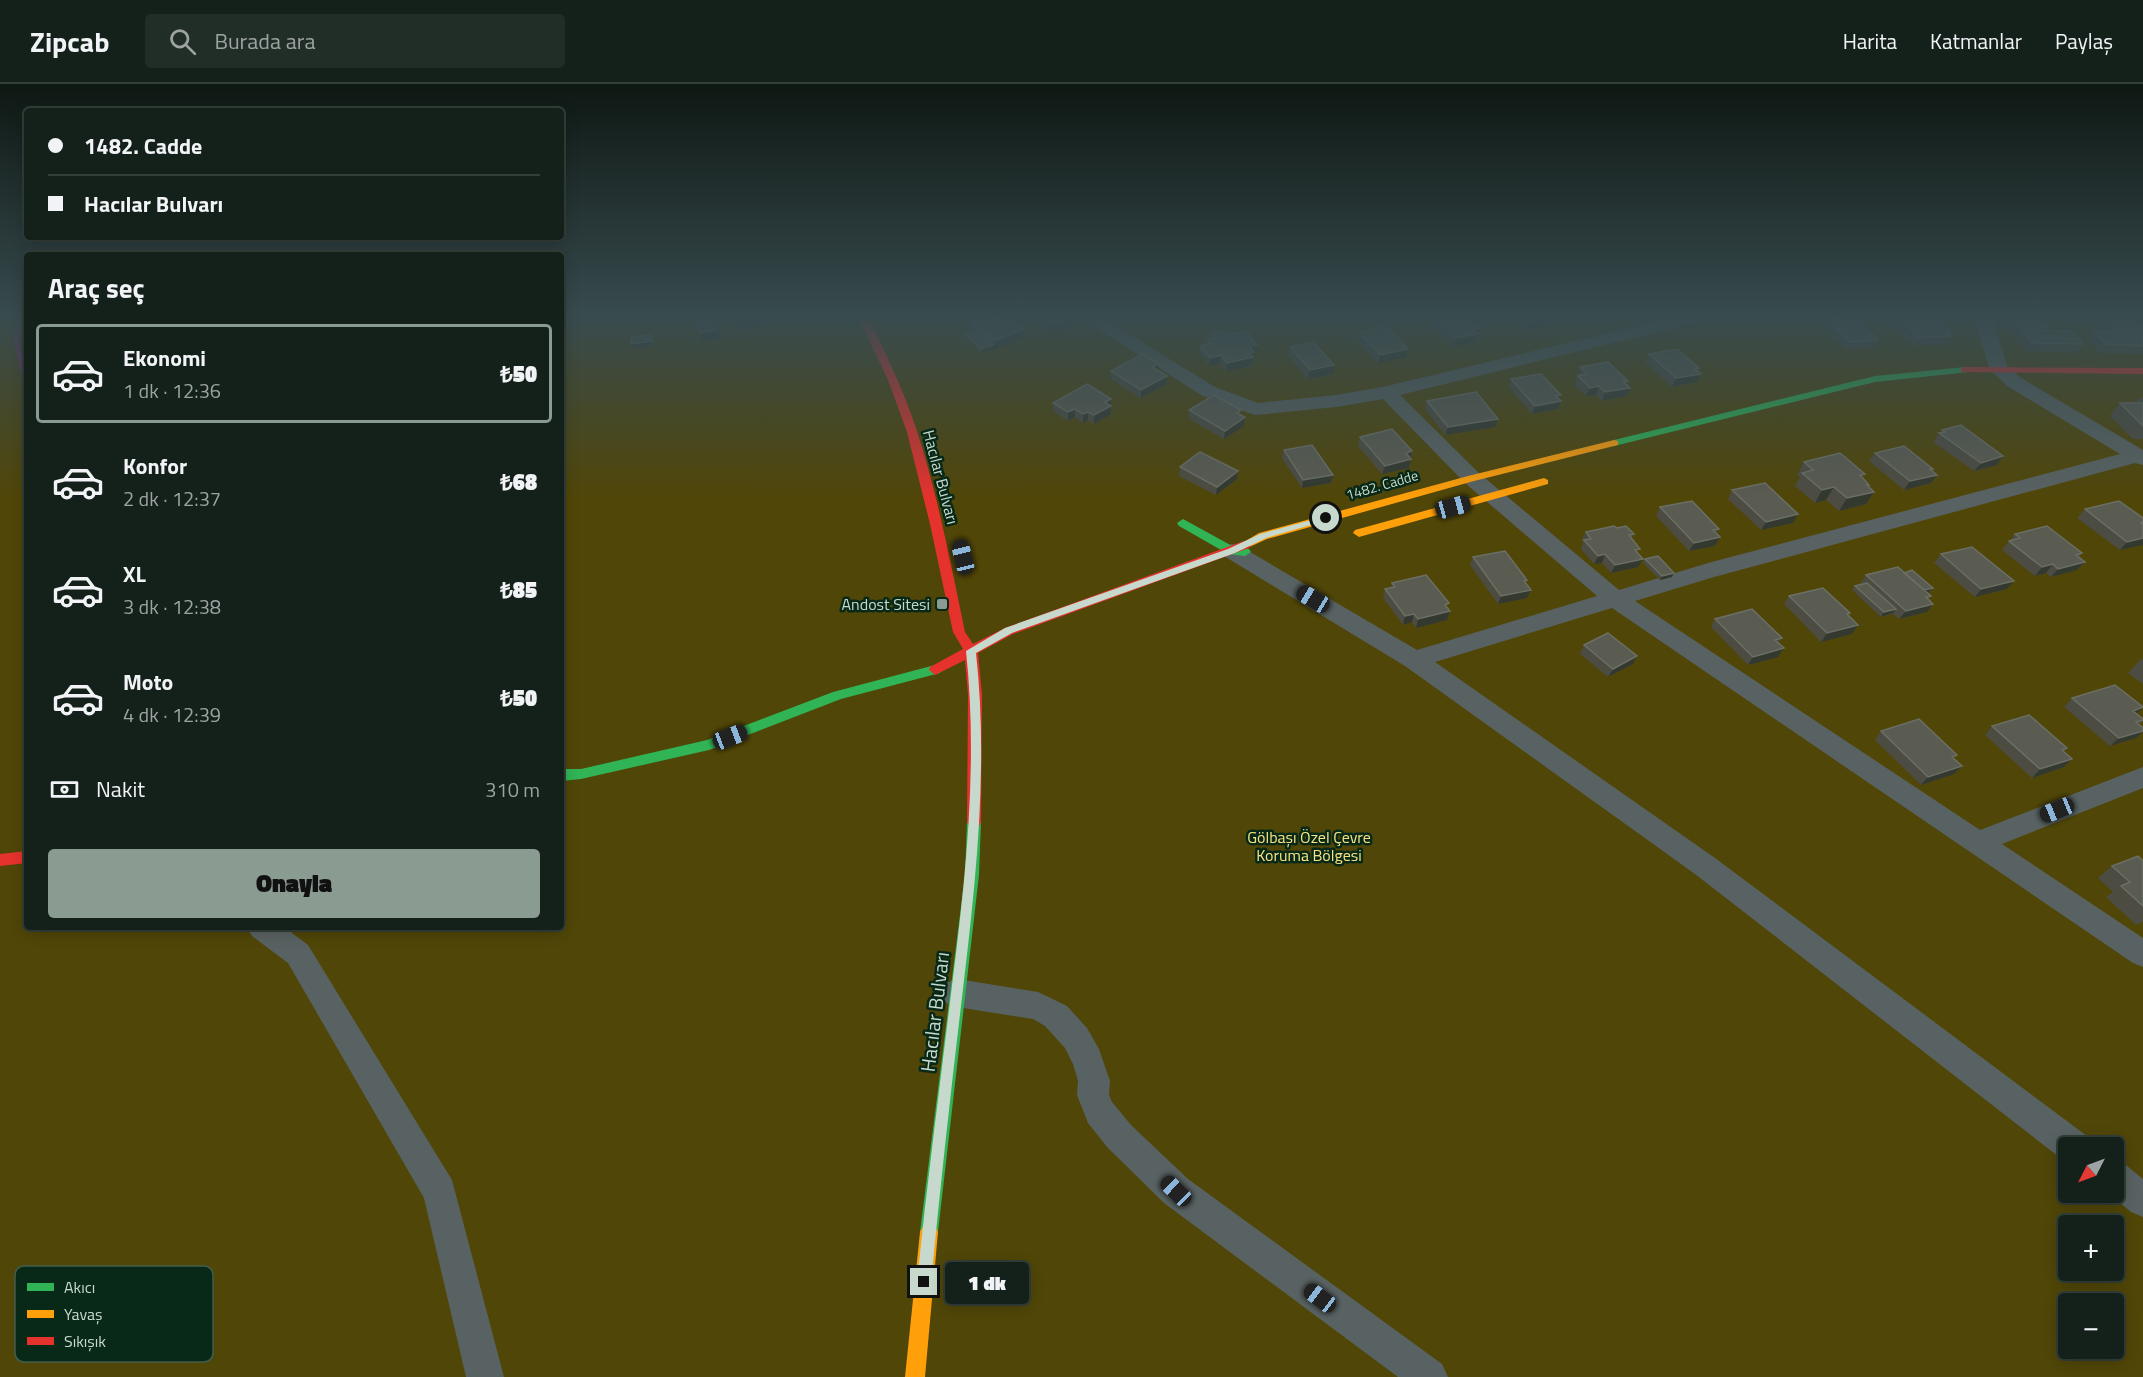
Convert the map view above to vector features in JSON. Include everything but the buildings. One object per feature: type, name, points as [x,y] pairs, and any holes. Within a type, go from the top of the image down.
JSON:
[{"type":"street","name":"Hacılar Bulvarı","points":[[892,377],[912,432],[936,524],[959,632],[971,651]]},
{"type":"street","points":[[1186,377],[1208,391],[1256,409],[1336,401],[1447,377]]},
{"type":"street","name":"1482. Cadde","points":[[564,775],[581,774],[709,745],[838,695],[930,673],[1009,631],[1232,551],[1263,536],[1472,478],[1885,377]]},
{"type":"street","points":[[2009,377],[2140,457]]},
{"type":"street","points":[[1969,384],[2143,382]]},
{"type":"street","points":[[1387,392],[1472,478],[1615,599],[2143,954]]},
{"type":"street","points":[[1414,660],[1708,571],[2140,457]]},
{"type":"street","points":[[1350,535],[1554,479]]},
{"type":"street","points":[[1183,523],[1414,660],[1705,866],[2061,1137]]},
{"type":"street","points":[[1232,551],[1262,552]]},
{"type":"street","name":"Hacılar Bulvarı","points":[[915,1377],[933,1188],[972,875],[975,810],[975,695],[971,651],[977,628]]},
{"type":"street","points":[[1978,843],[2143,777]]},
{"type":"street","points":[[0,860],[24,857]]},
{"type":"street","points":[[266,930],[298,954],[440,1192],[483,1376]]},
{"type":"street","points":[[957,993],[1038,1006],[1056,1016],[1076,1038],[1088,1060],[1099,1112],[1119,1136],[1176,1191],[1429,1377]]},
{"type":"street","points":[[2124,1185],[2143,1200]]},
{"type":"green space","name":"Gölbaşı Özel Çevre Koruma Bölgesi","points":[[0,377],[24,377],[24,930],[564,930],[564,377],[2143,377],[2143,1377],[0,1377]]},
{"type":"traffic: fast","points":[[1614,443],[1875,379],[1892,377]]},
{"type":"traffic: fast","points":[[1183,523],[1232,551],[1245,552]]},
{"type":"traffic: fast","points":[[564,775],[581,774],[709,745],[838,695],[935,670]]},
{"type":"traffic: fast","points":[[929,1232],[972,875],[974,822]]},
{"type":"traffic: slow","points":[[1245,545],[1263,536],[1472,478],[1614,443]]},
{"type":"traffic: slow","points":[[1359,533],[1544,482]]},
{"type":"traffic: slow","points":[[915,1377],[929,1232]]},
{"type":"traffic: jam","points":[[892,377],[912,432],[936,524],[959,632],[971,651],[975,695],[974,822]]},
{"type":"traffic: jam","points":[[935,670],[1009,631],[1245,545]]},
{"type":"traffic: jam","points":[[0,860],[24,857]]},
{"type":"place","name":"Andost Sitesi","points":[[942,604]]},
{"type":"route","points":[[924,1282],[933,1188],[972,875],[976,762],[975,695],[971,651],[1009,631],[1232,551],[1263,536],[1326,518]]}]
